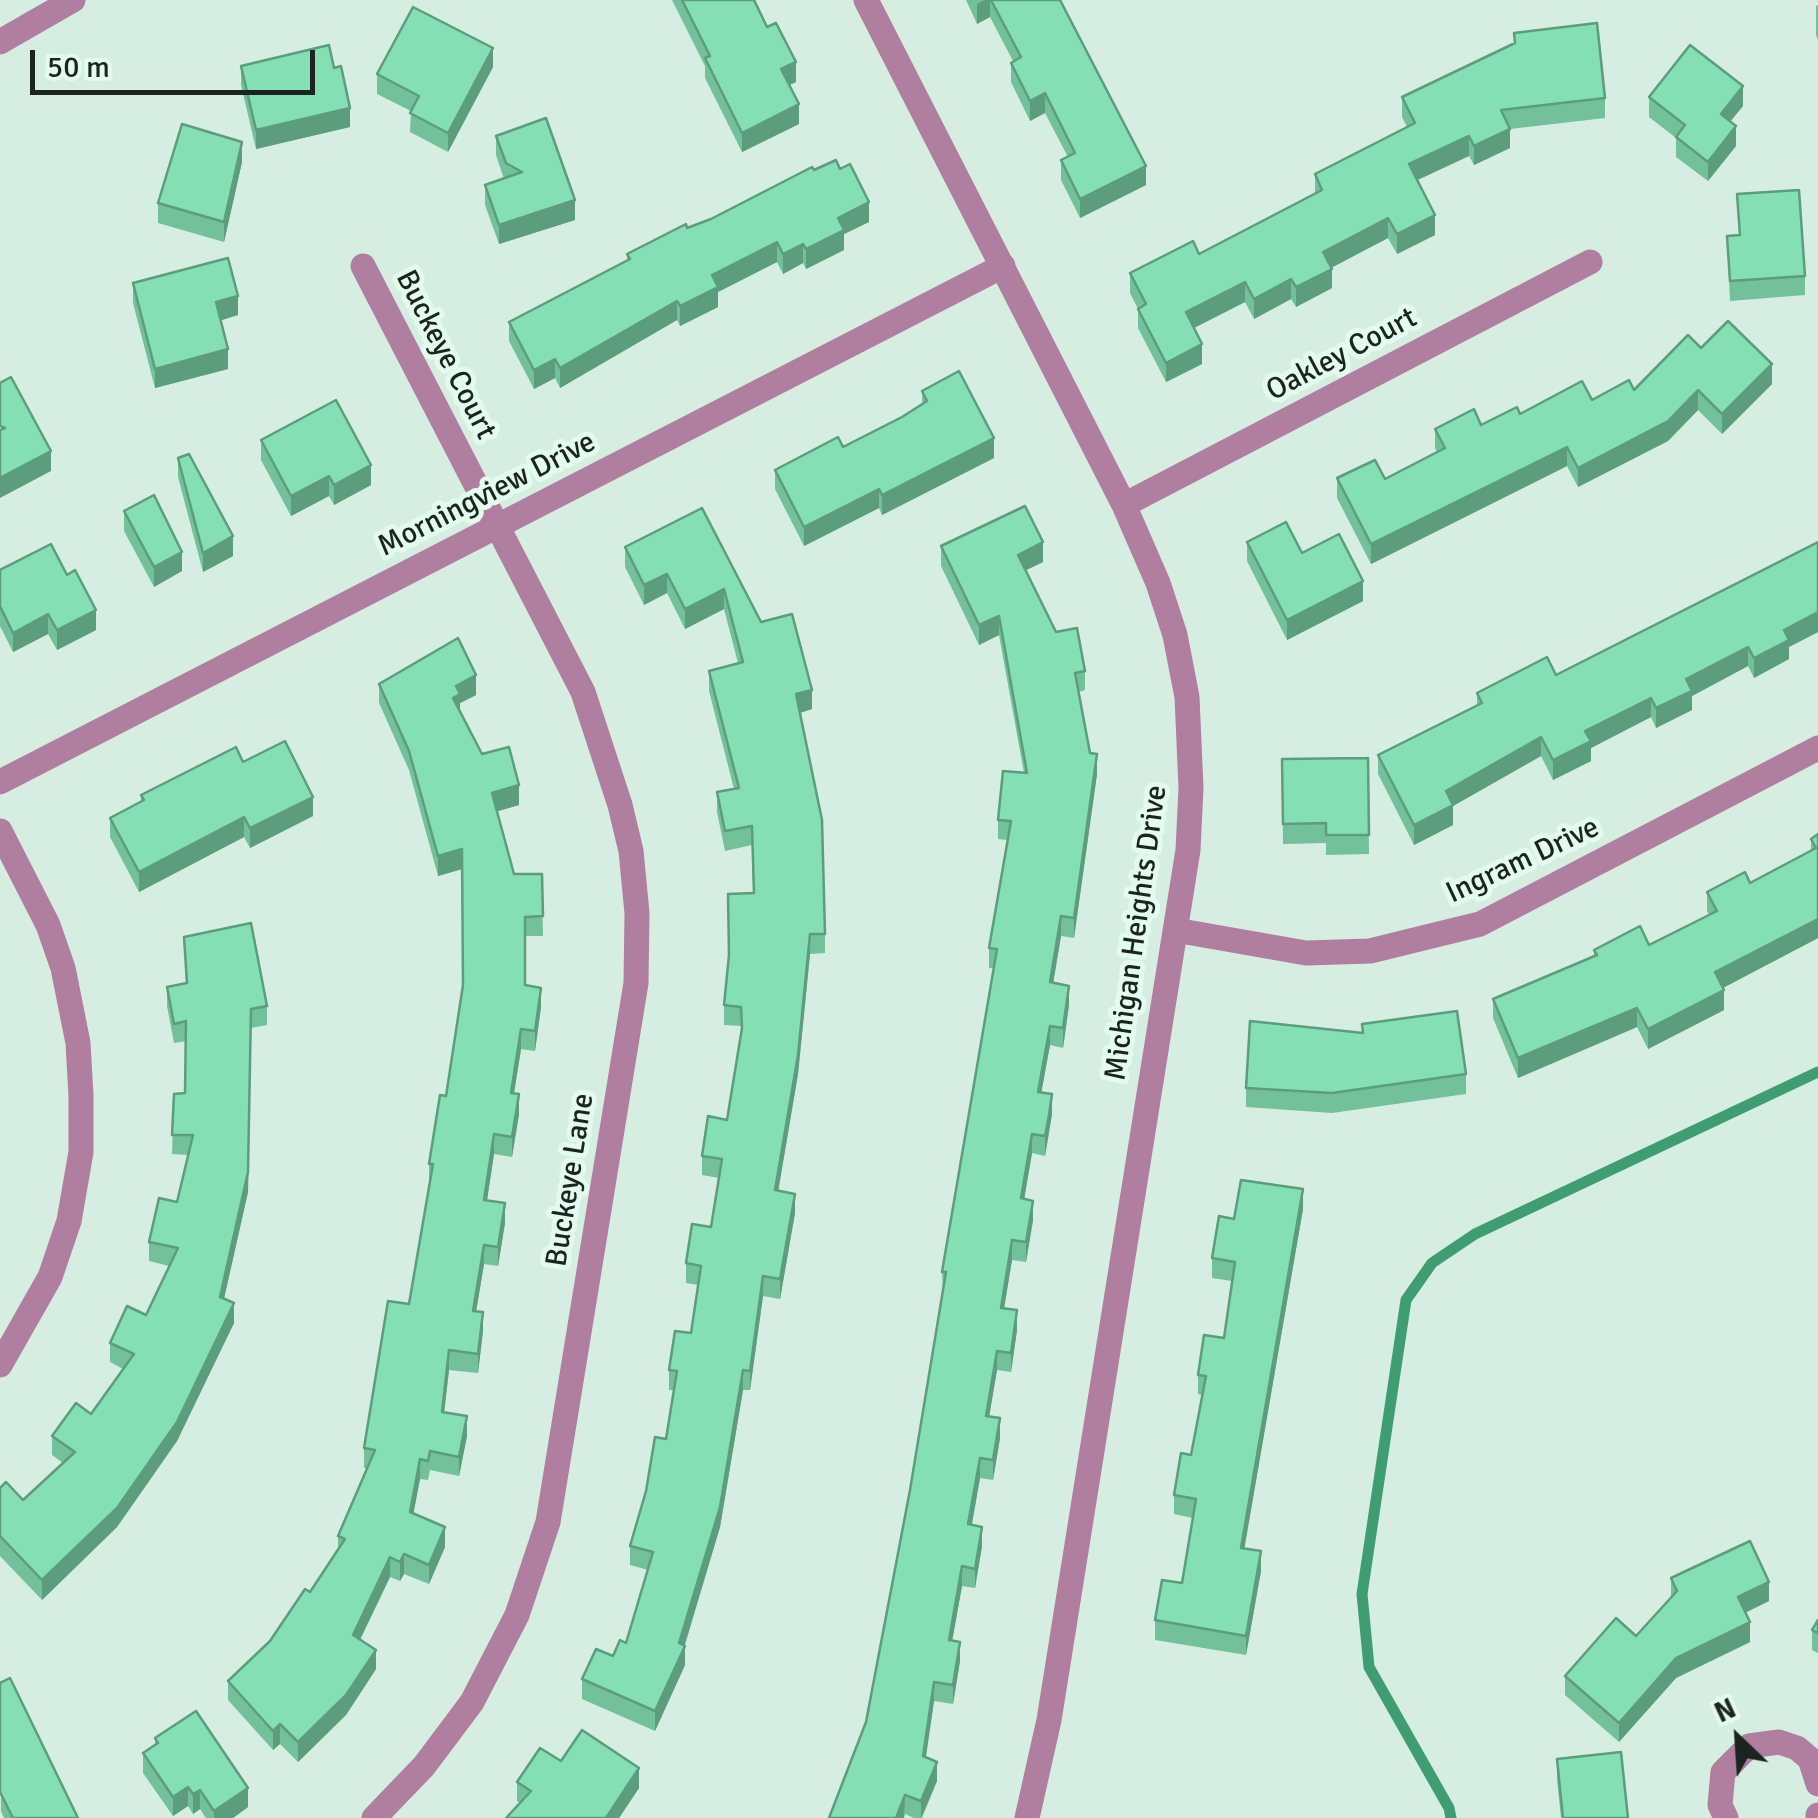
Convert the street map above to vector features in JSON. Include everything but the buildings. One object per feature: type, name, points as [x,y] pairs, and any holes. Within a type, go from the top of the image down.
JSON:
[{"type":"street","points":[[0,42],[73,0]]},
{"type":"street","name":"Michigan Heights Drive","points":[[866,0],[1124,506],[1158,582],[1175,635],[1187,697],[1191,788],[1188,850],[1049,1720],[1027,1818]]},
{"type":"street","name":"Oakley Court","points":[[1124,506],[1590,262]]},
{"type":"street","name":"Buckeye Court","points":[[363,266],[498,526]]},
{"type":"street","name":"Morningview Drive","points":[[0,782],[1003,266]]},
{"type":"street","name":"Buckeye Lane","points":[[374,1818],[424,1766],[481,1687],[517,1615],[548,1522],[636,983],[631,851],[608,761],[583,692],[498,526]]},
{"type":"street","name":"Ingram Drive","points":[[1175,930],[1306,953],[1370,951],[1480,924],[1818,748]]},
{"type":"street","points":[[0,831],[48,926],[63,968],[78,1043],[81,1096],[81,1152],[69,1221],[50,1278],[0,1365]]},
{"type":"street","points":[[1726,1818],[1719,1790],[1724,1772],[1749,1746],[1771,1741],[1797,1748],[1810,1759],[1818,1784]]},
{"type":"waterway","points":[[1451,1818],[1449,1808],[1369,1667],[1362,1594],[1406,1300],[1432,1263],[1475,1234],[1818,1072]]}]
